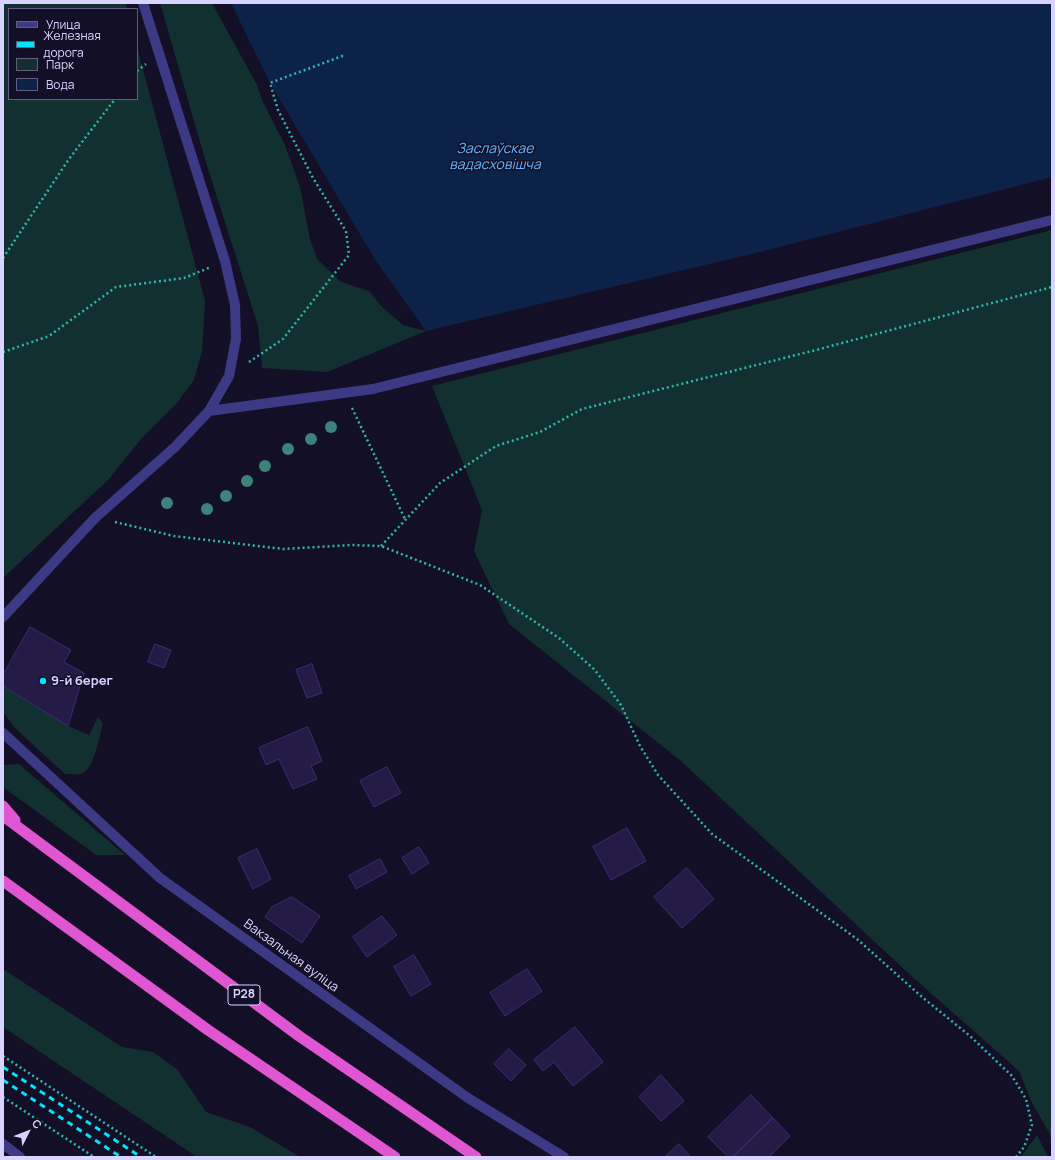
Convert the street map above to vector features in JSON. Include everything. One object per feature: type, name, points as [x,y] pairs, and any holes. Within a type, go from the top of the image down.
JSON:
[{"type":"highway","points":[[3,806],[25,833]]},
{"type":"highway","name":"Р28","points":[[3,816],[299,1036],[476,1157]]},
{"type":"highway","points":[[3,881],[201,1026],[395,1157]]},
{"type":"street","points":[[3,617],[95,518],[175,447],[209,411],[229,376],[236,339],[235,305],[224,261],[143,3]]},
{"type":"street","points":[[209,411],[373,388],[1052,220]]},
{"type":"street","name":"Вакзальная вуліца","points":[[3,733],[160,878],[468,1098],[564,1157]]},
{"type":"street","points":[[3,1144],[20,1157]]},
{"type":"path","points":[[229,376],[283,339],[349,254],[346,231],[313,178],[278,110],[270,83],[345,55]]},
{"type":"path","points":[[3,258],[69,159],[114,100]]},
{"type":"path","points":[[3,352],[49,336],[116,287],[184,278],[224,261]]},
{"type":"path","points":[[381,546],[440,483],[496,446],[540,432],[582,409],[816,350],[1052,287]]},
{"type":"path","points":[[345,393],[405,519]]},
{"type":"path","points":[[95,518],[174,536],[284,549],[351,545],[381,546],[480,585],[559,638],[595,670],[622,705],[640,746],[658,775],[712,834],[857,938],[922,997],[970,1036],[1012,1076],[1026,1099],[1032,1125],[1024,1147],[1016,1157]]},
{"type":"path","points":[[3,1056],[156,1157]]},
{"type":"path","points":[[3,1097],[94,1157]]},
{"type":"green space","points":[[3,3],[125,3],[127,8],[8,8],[8,100],[138,100],[138,51],[205,301],[202,352],[194,380],[177,403],[141,439],[108,480],[3,578]]},
{"type":"green space","points":[[160,3],[212,3],[257,85],[263,102],[285,145],[300,187],[310,239],[317,259],[341,282],[369,291],[382,307],[403,325],[426,331],[327,372],[262,368],[258,326],[205,159]]},
{"type":"green space","points":[[1052,230],[1052,1157],[1050,1134],[1032,1103],[1019,1071],[907,972],[681,761],[509,624],[474,551],[482,510],[432,386]]},
{"type":"green space","points":[[3,686],[68,726],[89,735],[98,717],[103,723],[96,752],[90,766],[86,771],[81,774],[65,774],[16,729],[3,712]]},
{"type":"green space","points":[[19,764],[125,855],[96,855],[3,787],[3,765]]},
{"type":"green space","points":[[3,969],[122,1047],[153,1052],[177,1069],[206,1112],[250,1127],[300,1157],[197,1157],[3,1027]]},
{"type":"green space","points":[[1037,1135],[1048,1157],[1021,1157]]},
{"type":"water","name":"Заслаўскае вадасховішча","points":[[231,3],[1052,3],[1052,177],[760,252],[426,331],[374,258],[270,83]]},
{"type":"building","name":"9-й берег","points":[[30,627],[71,650],[64,662],[84,673],[68,726],[3,686],[3,675]]},
{"type":"building","points":[[155,644],[171,650],[164,668],[148,662]]},
{"type":"building","points":[[312,664],[322,693],[307,698],[296,670]]},
{"type":"building","points":[[308,727],[322,761],[311,766],[317,779],[293,789],[279,759],[266,765],[259,748]]},
{"type":"building","points":[[387,767],[401,793],[374,807],[360,781]]},
{"type":"building","points":[[627,828],[646,861],[611,880],[593,847]]},
{"type":"building","points":[[419,847],[429,863],[412,874],[402,858]]},
{"type":"building","points":[[257,849],[271,879],[253,889],[238,858]]},
{"type":"building","points":[[380,859],[387,872],[356,889],[349,876]]},
{"type":"building","points":[[687,868],[714,899],[682,928],[654,897]]},
{"type":"building","points":[[292,897],[320,916],[302,943],[265,917],[272,907]]},
{"type":"building","points":[[382,916],[397,935],[367,957],[353,937]]},
{"type":"building","points":[[414,955],[431,984],[411,996],[394,967]]},
{"type":"building","points":[[527,969],[542,991],[505,1016],[490,993]]},
{"type":"building","points":[[575,1027],[603,1062],[573,1086],[554,1062],[543,1071],[534,1060]]},
{"type":"building","points":[[509,1049],[526,1065],[511,1081],[494,1064]]},
{"type":"building","points":[[661,1075],[684,1101],[661,1121],[639,1097]]},
{"type":"building","points":[[751,1095],[773,1118],[733,1157],[728,1157],[708,1137]]},
{"type":"building","points":[[773,1118],[790,1136],[769,1157],[733,1157]]},
{"type":"building","points":[[679,1144],[691,1157],[665,1157]]},
{"type":"railway","points":[[3,1067],[141,1157]]},
{"type":"railway","points":[[3,1080],[121,1157]]},
{"type":"place","name":"9-й берег","points":[[43,681]]}]
